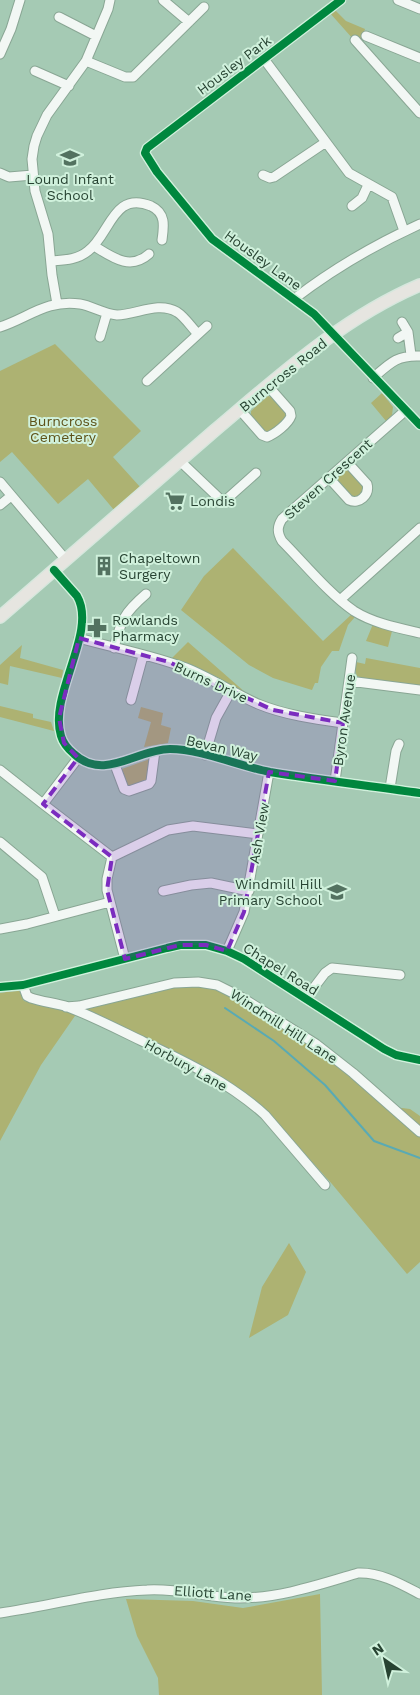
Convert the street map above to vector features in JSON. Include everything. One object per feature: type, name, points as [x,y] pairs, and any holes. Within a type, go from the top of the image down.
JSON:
[{"type":"main road","name":"Burncross Road","points":[[0,617],[305,356],[357,319],[420,285]]},
{"type":"street","points":[[0,54],[11,30],[20,0]]},
{"type":"street","points":[[57,304],[52,281],[48,234],[35,191],[32,159],[37,136],[47,115],[86,60],[110,0]]},
{"type":"street","points":[[163,0],[189,22]]},
{"type":"street","name":"Housley Park","points":[[145,153],[147,148],[154,142],[340,0]]},
{"type":"street","points":[[398,0],[420,9]]},
{"type":"street","points":[[86,60],[125,77],[133,77],[204,7]]},
{"type":"street","points":[[69,11],[62,19],[96,36]]},
{"type":"street","points":[[366,36],[420,58]]},
{"type":"street","points":[[355,40],[420,113]]},
{"type":"street","points":[[264,59],[349,173],[392,197],[404,231]]},
{"type":"street","points":[[42,71],[69,86]]},
{"type":"street","points":[[263,175],[274,178],[326,142]]},
{"type":"street","name":"Housley Lane","points":[[145,153],[157,172],[212,239],[314,314],[420,425]]},
{"type":"street","points":[[0,173],[9,177],[32,175]]},
{"type":"street","points":[[352,206],[362,198],[368,185]]},
{"type":"street","points":[[51,261],[78,257],[94,246],[122,206],[143,200],[161,215],[164,224],[162,240]]},
{"type":"street","points":[[294,298],[337,269],[420,224]]},
{"type":"street","points":[[94,246],[114,258],[127,263],[137,262],[149,254]]},
{"type":"street","points":[[0,327],[36,310],[57,304],[80,304],[107,313],[117,314],[169,308],[182,316],[198,334]]},
{"type":"street","points":[[100,337],[107,313]]},
{"type":"street","points":[[374,378],[390,362],[403,356],[416,356],[408,332],[402,322]]},
{"type":"street","points":[[148,381],[207,326]]},
{"type":"street","points":[[398,338],[408,332]]},
{"type":"street","points":[[240,410],[267,437],[271,436],[290,420],[290,411],[268,386]]},
{"type":"street","name":"Steven Crescent","points":[[406,410],[282,519],[278,528],[278,535],[340,600],[356,612],[371,619],[420,633]]},
{"type":"street","points":[[180,461],[221,500],[228,498],[256,473]]},
{"type":"street","points":[[329,478],[349,500],[354,502],[364,497],[368,493],[367,484],[347,462]]},
{"type":"street","points":[[0,482],[66,560]]},
{"type":"street","points":[[0,505],[11,496]]},
{"type":"street","points":[[340,600],[420,528]]},
{"type":"street","points":[[43,804],[78,758],[64,743],[61,736],[59,718],[83,614],[80,601],[54,570]]},
{"type":"street","points":[[114,648],[122,619],[146,594]]},
{"type":"street","name":"Burns Drive","points":[[79,638],[190,669],[260,705],[290,715],[343,723]]},
{"type":"street","points":[[131,700],[143,656]]},
{"type":"street","name":"Byron Avenue","points":[[335,781],[352,658]]},
{"type":"street","points":[[349,681],[420,690]]},
{"type":"street","points":[[205,755],[216,718],[231,691]]},
{"type":"street","points":[[390,788],[396,751],[400,744]]},
{"type":"street","name":"Bevan Way","points":[[78,758],[97,766],[115,765],[155,751],[179,750],[270,772],[420,793]]},
{"type":"street","points":[[115,765],[124,789],[129,791],[149,784],[155,751]]},
{"type":"street","points":[[0,770],[112,857]]},
{"type":"street","name":"Ash View","points":[[227,951],[241,922],[249,891],[270,772]]},
{"type":"street","points":[[112,857],[168,830],[193,826],[258,834]]},
{"type":"street","points":[[0,842],[42,877],[55,916]]},
{"type":"street","points":[[112,857],[107,879],[110,902],[125,959]]},
{"type":"street","points":[[169,892],[191,885],[211,884],[249,891]]},
{"type":"street","points":[[0,929],[110,902]]},
{"type":"street","name":"Chapel Road","points":[[0,987],[24,985],[180,946],[206,945],[227,951],[256,966],[384,1049],[396,1055],[420,1060]]},
{"type":"street","points":[[306,998],[324,973],[332,968],[395,977]]},
{"type":"street","name":"Windmill Hill Lane","points":[[66,1007],[79,1006],[174,983],[198,982],[217,984],[316,1044],[353,1073],[420,1132]]},
{"type":"street","name":"Horbury Lane","points":[[24,985],[27,996],[66,1007],[183,1060],[256,1108],[326,1185]]},
{"type":"street","name":"Elliott Lane","points":[[0,1613],[120,1592],[148,1590],[189,1592],[234,1598],[270,1596],[299,1590],[358,1573],[382,1576],[420,1594]]},
{"type":"highlighted area","points":[[79,638],[169,662],[273,710],[343,723],[335,781],[269,772],[244,912],[227,951],[206,945],[180,945],[125,959],[107,890],[112,857],[43,804],[78,758],[64,743],[59,718]]},
{"type":"green space","points":[[334,9],[346,21],[365,29],[362,40],[353,39],[329,12]]},
{"type":"green space","name":"Burncross Cemetery","points":[[55,344],[141,431],[113,457],[141,488],[114,510],[88,479],[58,504],[12,452],[0,462],[0,371]]},
{"type":"green space","points":[[382,393],[393,407],[392,415],[386,421],[371,403]]},
{"type":"green space","points":[[268,396],[272,397],[287,415],[286,419],[270,432],[264,432],[251,418],[251,411]]},
{"type":"green space","points":[[346,469],[351,469],[364,487],[363,493],[357,498],[353,499],[337,482],[337,478]]},
{"type":"green space","points":[[233,548],[323,641],[352,614],[355,617],[348,625],[339,651],[332,651],[321,667],[318,683],[315,683],[312,690],[273,678],[249,665],[181,610],[204,576]]},
{"type":"green space","points":[[373,624],[392,631],[388,647],[366,641]]},
{"type":"green space","points":[[188,642],[246,693],[185,663],[171,659]]},
{"type":"green space","points":[[22,645],[20,658],[63,670],[62,678],[10,666],[8,685],[0,683],[0,665]]},
{"type":"green space","points":[[366,658],[420,668],[420,687],[357,676],[355,670],[356,662],[365,664]]},
{"type":"green space","points":[[0,706],[33,714],[33,718],[51,722],[54,731],[0,717]]},
{"type":"green space","points":[[141,707],[163,713],[161,725],[171,728],[168,743],[144,747],[151,722],[138,718]]},
{"type":"green space","points":[[150,759],[149,780],[129,790],[119,770]]},
{"type":"green space","points":[[184,984],[220,989],[314,1046],[386,1106],[410,1109],[420,1116],[420,1262],[407,1274],[332,1184],[261,1105],[189,1060],[81,1009]]},
{"type":"green space","points":[[19,990],[24,1001],[77,1013],[41,1065],[0,1141],[0,993]]},
{"type":"green space","points":[[289,1243],[306,1272],[288,1315],[249,1338],[262,1287]]},
{"type":"green space","points":[[320,1594],[322,1695],[159,1695],[158,1678],[137,1636],[126,1599],[193,1601],[243,1608]]},
{"type":"waterway","points":[[225,1008],[274,1041],[325,1085],[374,1141],[420,1158]]},
{"type":"cycle path","points":[[341,0],[147,148],[145,153],[157,172],[212,239],[314,314],[420,425]]},
{"type":"cycle path","points":[[54,570],[77,596],[82,611],[82,627],[61,702],[59,720],[64,743],[85,762],[109,765],[158,750],[182,750],[270,772],[420,793]]},
{"type":"cycle path","points":[[0,987],[23,985],[180,945],[206,945],[227,951],[244,959],[384,1049],[396,1055],[420,1060]]},
{"type":"place","name":"Lound Infant School","points":[[70,158]]},
{"type":"place","name":"Londis","points":[[175,501]]},
{"type":"place","name":"Chapeltown Surgery","points":[[104,566]]},
{"type":"place","name":"Rowlands Pharmacy","points":[[97,628]]},
{"type":"place","name":"Windmill Hill Primary School","points":[[337,892]]}]
